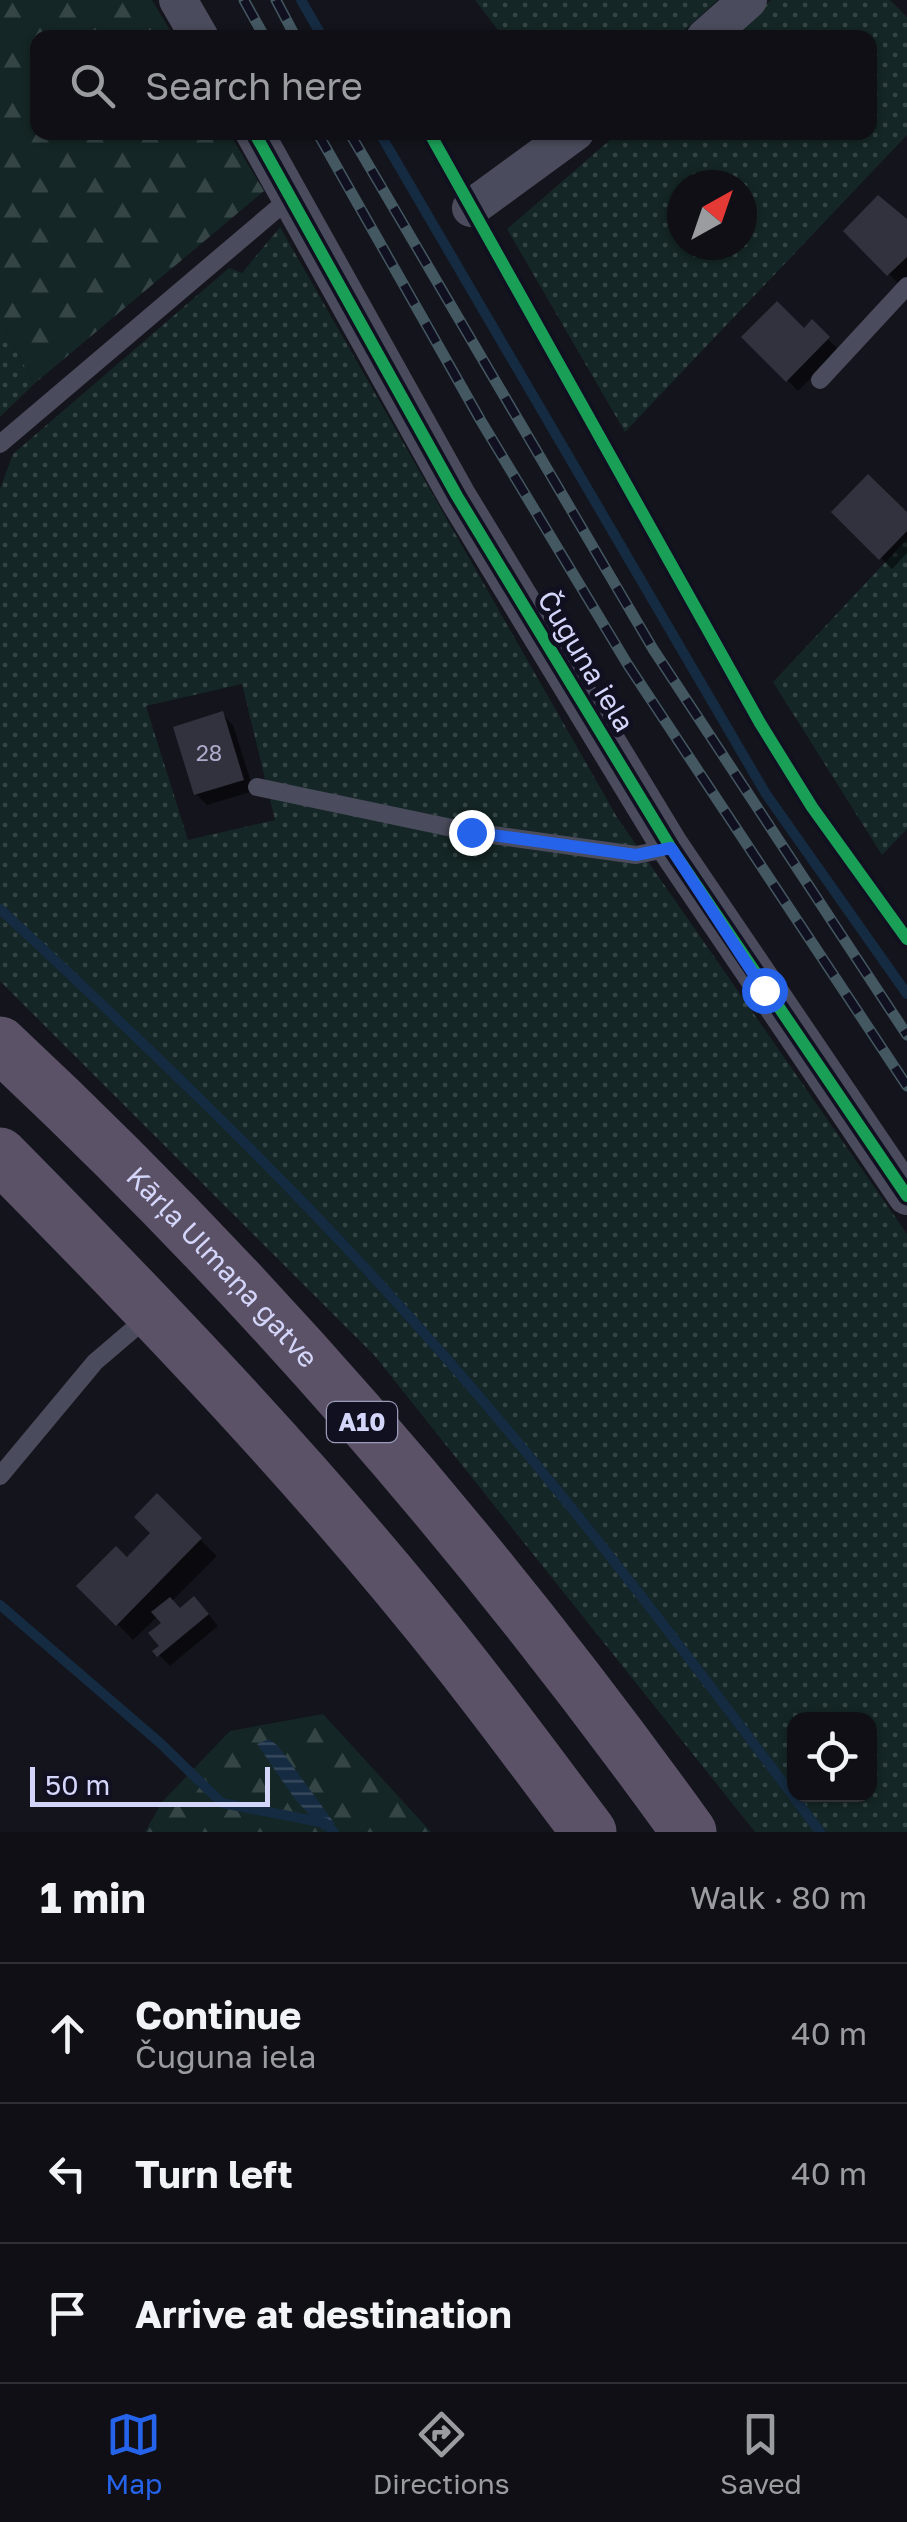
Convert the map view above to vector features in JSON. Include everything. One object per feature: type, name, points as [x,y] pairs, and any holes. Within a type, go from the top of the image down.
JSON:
[{"type":"highway","name":"Kārļa Ulmaņa gatve","points":[[0,1044],[214,1257],[380,1443],[527,1618],[689,1832]]},
{"type":"highway","points":[[0,1156],[154,1311],[459,1660],[588,1832]]},
{"type":"street","points":[[178,0],[195,30]]},
{"type":"street","points":[[714,30],[748,0]]},
{"type":"street","name":"Čuguna iela","points":[[259,140],[457,496],[671,848],[907,1196]]},
{"type":"street","points":[[471,208],[564,140]]},
{"type":"lane","points":[[0,444],[291,197]]},
{"type":"lane","points":[[820,380],[907,286]]},
{"type":"lane","points":[[257,787],[471,832],[636,855],[671,848]]},
{"type":"lane","points":[[0,1476],[96,1362],[154,1311]]},
{"type":"green space","points":[[0,0],[152,0],[170,30],[30,30],[30,140],[233,140],[264,191],[34,384],[0,320]]},
{"type":"green space","points":[[475,0],[718,0],[685,30],[498,30]]},
{"type":"green space","points":[[771,0],[890,0],[907,17],[907,135],[625,432],[507,229],[610,140],[877,140],[877,30],[736,30]]},
{"type":"green space","points":[[280,227],[617,817],[907,1234],[907,1832],[755,1832],[374,1355],[0,981],[0,489],[13,454],[229,268],[242,273]],"holes":[[[242,684],[275,820],[188,840],[146,706]]]},
{"type":"green space","points":[[0,320],[34,384],[0,417]]},
{"type":"green space","points":[[907,539],[907,829],[882,855],[773,682]]},
{"type":"green space","points":[[323,1714],[431,1832],[145,1832],[162,1802],[230,1731]]},
{"type":"water","points":[[269,1739],[335,1824],[323,1830],[295,1799],[257,1744]]},
{"type":"building","points":[[878,195],[907,219],[907,257],[887,276],[843,231]]},
{"type":"building","points":[[777,301],[804,328],[812,319],[830,337],[786,382],[741,337]]},
{"type":"building","points":[[868,474],[907,512],[907,531],[879,560],[831,512]]},
{"type":"building","points":[[223,711],[244,780],[194,795],[173,727]]},
{"type":"building","points":[[157,1493],[202,1538],[116,1626],[76,1586],[116,1546],[127,1557],[150,1533],[134,1517]]},
{"type":"building","points":[[194,1596],[209,1614],[157,1657],[152,1651],[159,1646],[148,1633],[161,1623],[151,1612],[170,1597],[180,1608]]},
{"type":"waterway","points":[[301,0],[318,30]]},
{"type":"waterway","points":[[384,140],[766,794],[907,994]]},
{"type":"waterway","points":[[0,909],[240,1138],[437,1348],[606,1551],[820,1832]]},
{"type":"waterway","points":[[0,1605],[159,1742],[222,1803],[325,1823],[334,1832]]},
{"type":"railway","points":[[244,0],[261,30]]},
{"type":"railway","points":[[276,0],[292,30]]},
{"type":"railway","points":[[322,140],[481,421],[628,665],[907,1086]]},
{"type":"railway","points":[[354,140],[653,649],[907,1035]]},
{"type":"cycle path","points":[[258,140],[457,496],[671,848],[907,1196]]},
{"type":"cycle path","points":[[433,140],[760,723],[812,807],[907,939]]},
{"type":"route","points":[[471,832],[636,855],[671,848],[764,990]]}]
